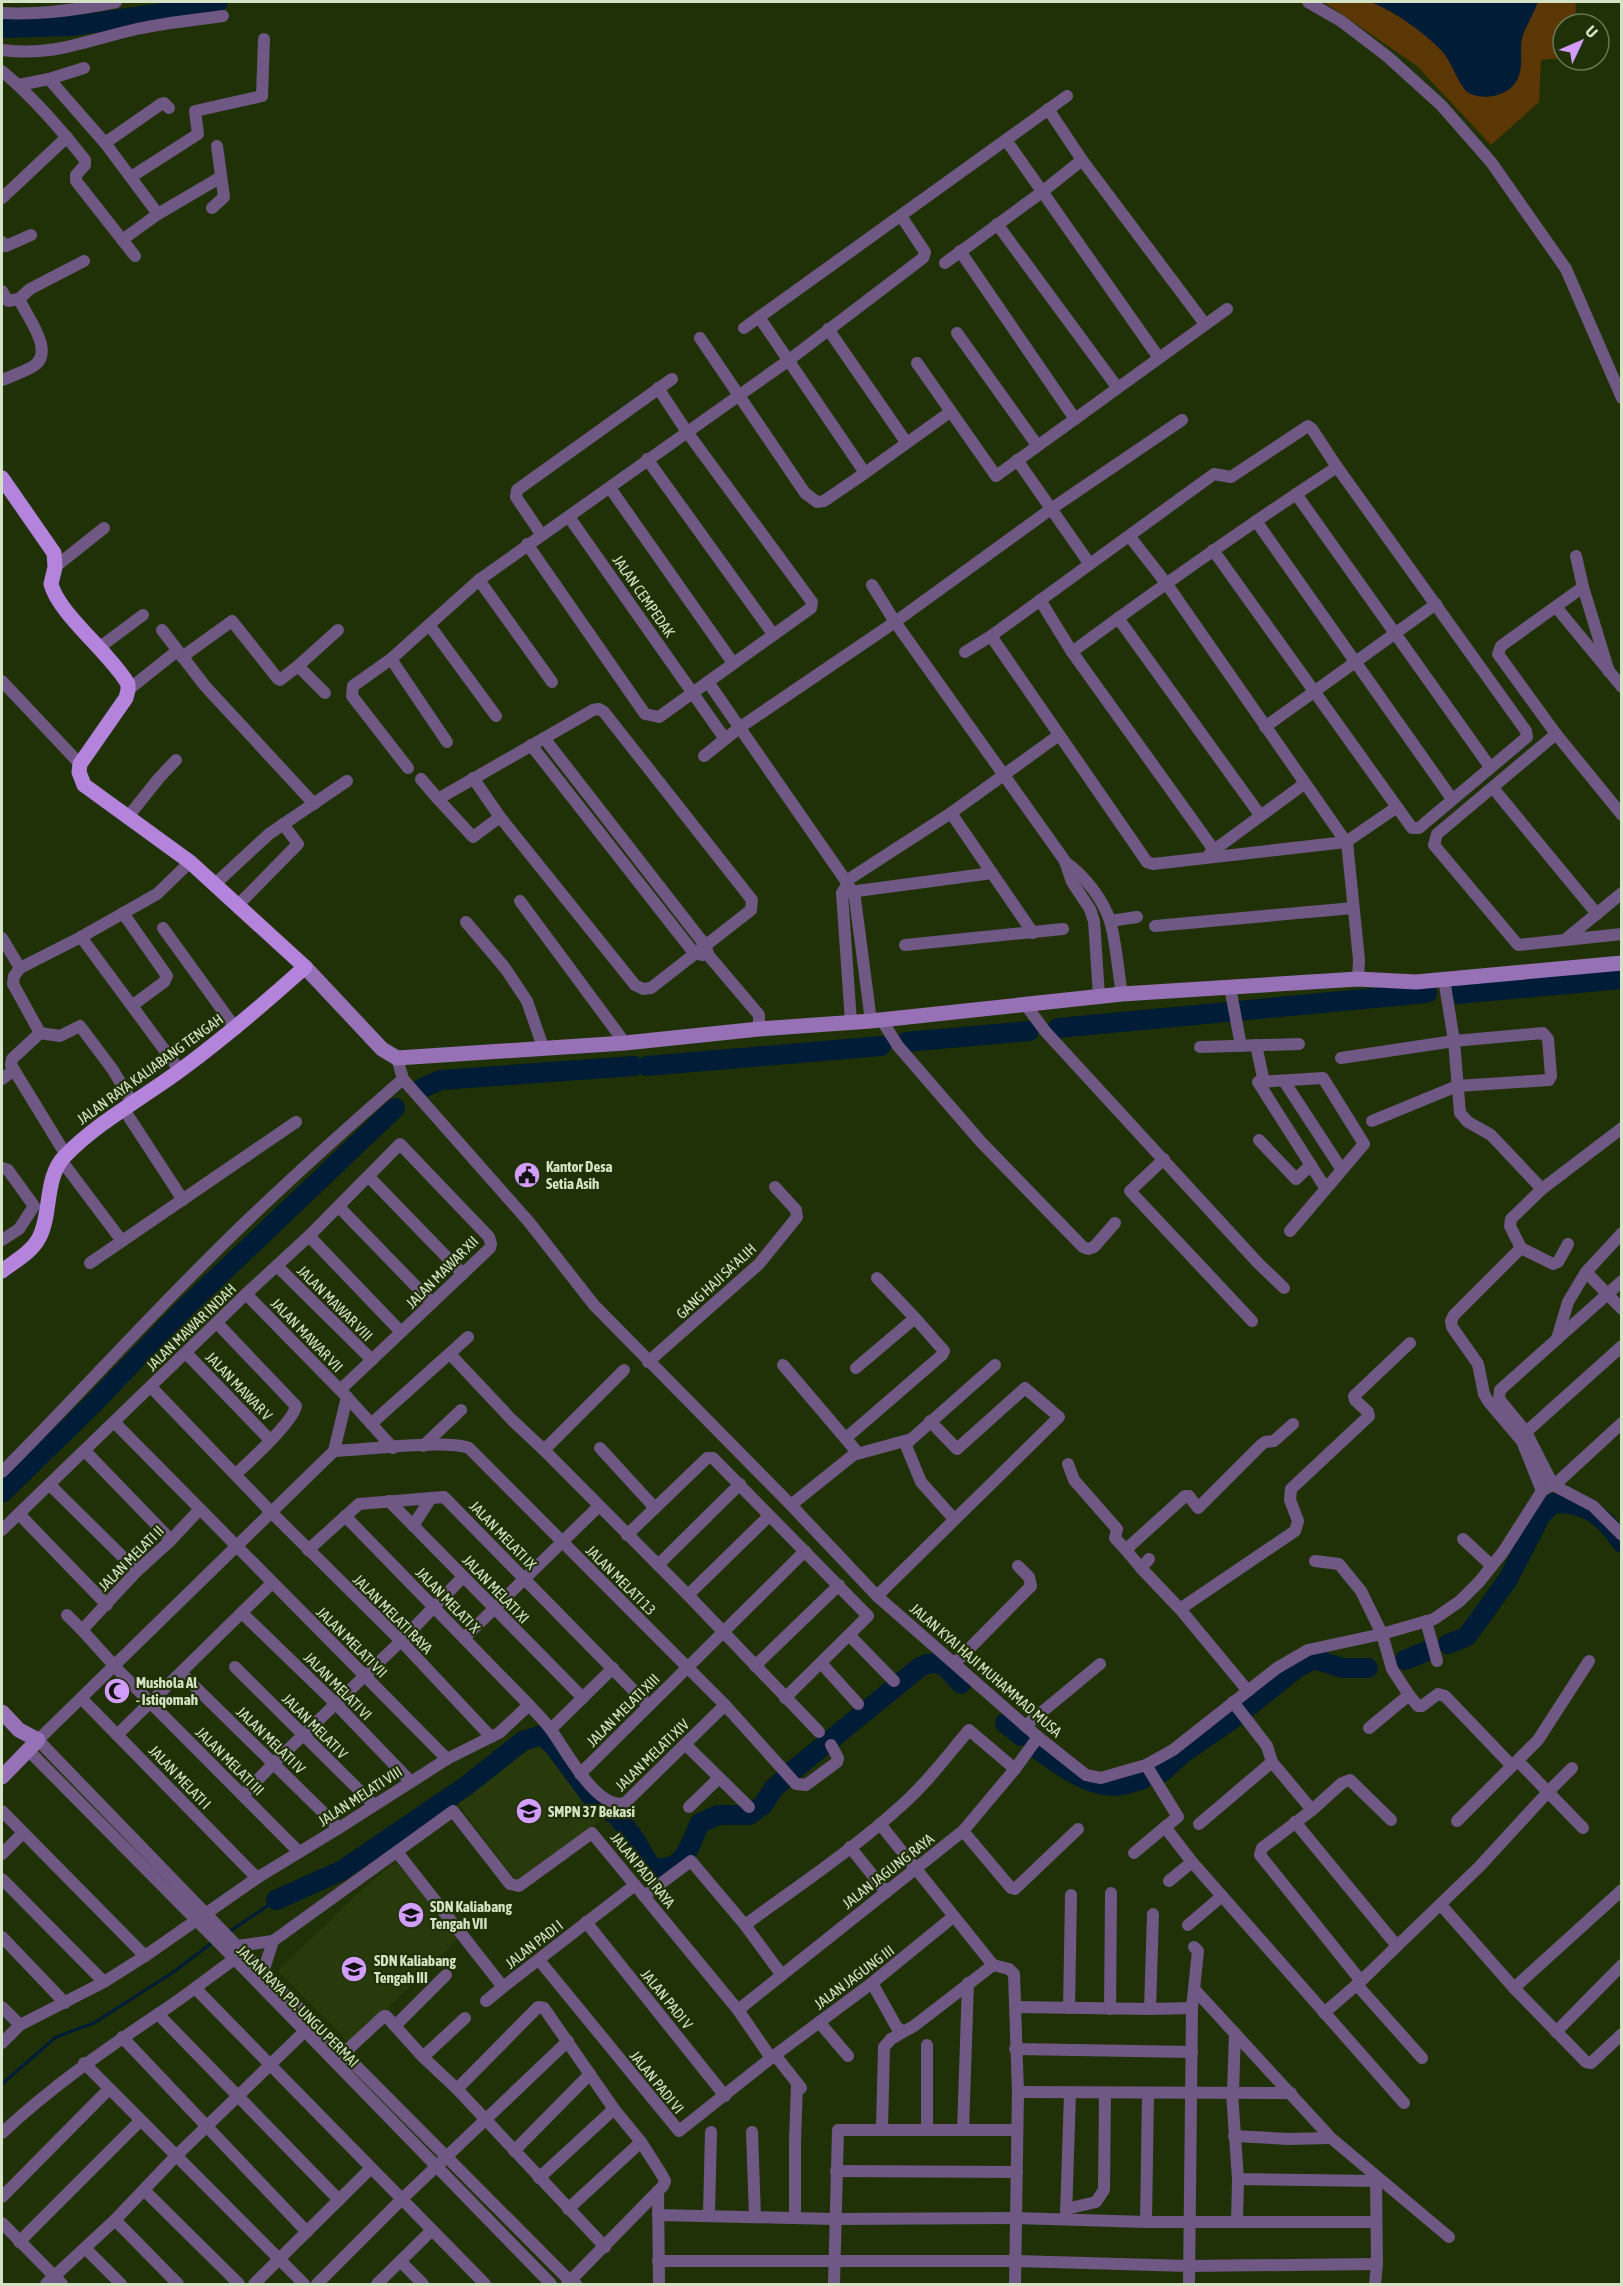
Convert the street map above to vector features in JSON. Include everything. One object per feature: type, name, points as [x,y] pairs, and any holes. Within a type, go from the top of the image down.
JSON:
[{"type":"main road","points":[[2,478],[54,553],[55,567],[51,579],[55,594],[125,678],[129,690],[126,698],[80,764],[79,772],[88,789],[190,862],[305,967]]},
{"type":"main road","name":"JALAN RAYA KALIABANG TENGAH","points":[[64,1158],[128,1105],[180,1071],[236,1029],[305,967]]},
{"type":"main road","points":[[2,1271],[23,1256],[40,1236],[56,1167],[64,1158]]},
{"type":"street","points":[[2,13],[28,15],[62,13],[116,2]]},
{"type":"street","points":[[1308,2],[1341,21],[1388,57],[1441,105],[1491,162],[1566,269],[1622,398]]},
{"type":"street","points":[[2,50],[20,52],[62,49],[150,26],[223,16]]},
{"type":"street","points":[[131,177],[198,134],[195,111],[262,96],[264,39]]},
{"type":"street","points":[[19,85],[50,79],[84,68]]},
{"type":"street","points":[[2,71],[19,85],[85,160],[85,165],[76,176],[76,181],[135,256]]},
{"type":"street","points":[[50,79],[105,143],[158,214]]},
{"type":"street","points":[[744,328],[1067,96]]},
{"type":"street","points":[[105,143],[161,104],[165,103],[169,108]]},
{"type":"street","points":[[1048,109],[1082,160],[1205,324]]},
{"type":"street","points":[[2,198],[67,137]]},
{"type":"street","points":[[1006,140],[1159,358]]},
{"type":"street","points":[[212,208],[224,197],[217,146]]},
{"type":"street","points":[[945,263],[1082,160]]},
{"type":"street","points":[[122,240],[158,214],[221,177]]},
{"type":"street","points":[[408,768],[352,696],[351,692],[356,682],[391,659],[479,580],[527,544],[569,517],[647,459],[789,360],[923,258],[925,252],[901,216]]},
{"type":"street","points":[[997,224],[1118,387]]},
{"type":"street","points":[[2,242],[6,246],[31,236]]},
{"type":"street","points":[[960,251],[1075,419]]},
{"type":"street","points":[[2,291],[8,301],[19,299],[30,289],[84,261]]},
{"type":"street","points":[[2,380],[34,366],[41,358],[43,345],[19,299]]},
{"type":"street","points":[[917,363],[996,476],[1227,309]]},
{"type":"street","points":[[759,317],[865,472]]},
{"type":"street","points":[[828,329],[906,442]]},
{"type":"street","points":[[957,333],[1037,445]]},
{"type":"street","points":[[700,338],[806,493],[813,499],[824,501],[950,412]]},
{"type":"street","points":[[541,534],[516,497],[517,490],[672,379]]},
{"type":"street","points":[[527,544],[645,714],[659,717],[812,608],[812,603],[687,432],[658,388]]},
{"type":"street","points":[[704,756],[739,728],[895,622],[1051,509],[1182,420]]},
{"type":"street","points":[[965,652],[991,636],[1089,563],[1130,537],[1214,474],[1231,477],[1308,426],[1527,733],[1527,737],[1416,829],[1412,828],[1213,550]]},
{"type":"street","points":[[647,459],[773,634]]},
{"type":"street","points":[[1017,460],[1089,563]]},
{"type":"street","points":[[1071,652],[1213,550],[1337,467]]},
{"type":"street","points":[[610,488],[733,663]]},
{"type":"street","points":[[1296,494],[1490,767]]},
{"type":"street","name":"JALAN CEMPEDAK","points":[[569,517],[725,739]]},
{"type":"street","points":[[1256,521],[1452,799]]},
{"type":"street","points":[[55,567],[104,528]]},
{"type":"street","points":[[1130,537],[1166,583],[1264,727],[1347,842],[1359,960],[1358,979]]},
{"type":"street","points":[[1576,556],[1582,587],[1609,672]]},
{"type":"street","points":[[479,580],[552,682]]},
{"type":"street","points":[[872,585],[895,622],[1065,861],[1072,882],[1090,909],[1094,921],[1099,996]]},
{"type":"street","points":[[1582,587],[1501,646],[1498,652],[1556,734],[1622,815]]},
{"type":"street","points":[[1040,600],[1071,652],[1214,850]]},
{"type":"street","points":[[1264,727],[1436,604]]},
{"type":"street","points":[[1556,607],[1622,687]]},
{"type":"street","points":[[100,647],[143,615]]},
{"type":"street","points":[[1118,618],[1260,815]]},
{"type":"street","points":[[129,690],[232,621],[278,680],[298,666],[338,630]]},
{"type":"street","points":[[430,626],[496,716]]},
{"type":"street","points":[[162,630],[205,686],[314,804]]},
{"type":"street","points":[[991,636],[1145,861],[1153,864],[1202,860],[1347,842],[1397,807]]},
{"type":"street","points":[[391,659],[447,742]]},
{"type":"street","points":[[298,666],[325,693]]},
{"type":"street","points":[[2,681],[80,764]]},
{"type":"street","points":[[708,682],[847,888],[876,1020],[981,1142],[1083,1247],[1088,1250],[1094,1247],[1115,1223]]},
{"type":"street","points":[[438,799],[473,778],[593,710],[599,709],[604,712],[752,900],[751,910],[707,950],[694,952],[651,988],[643,989],[635,985],[500,817],[473,778]]},
{"type":"street","points":[[1556,734],[1437,834],[1434,845],[1516,944],[1524,946],[1566,939],[1622,934]]},
{"type":"street","points":[[847,888],[1059,735]]},
{"type":"street","points":[[544,738],[759,1015],[759,1029]]},
{"type":"street","points":[[531,745],[694,952]]},
{"type":"street","points":[[128,818],[176,760]]},
{"type":"street","points":[[421,779],[472,837],[500,817]]},
{"type":"street","points":[[215,884],[245,855],[283,824],[347,781]]},
{"type":"street","points":[[1202,860],[1304,784]]},
{"type":"street","points":[[1493,788],[1597,914]]},
{"type":"street","points":[[951,813],[1033,933]]},
{"type":"street","points":[[238,904],[298,844],[283,824]]},
{"type":"street","points":[[612,847],[623,839]]},
{"type":"street","points":[[1065,861],[1074,868],[1093,891],[1110,921],[1122,994]]},
{"type":"street","points":[[40,1033],[13,984],[14,976],[20,968],[157,894],[190,862]]},
{"type":"street","points":[[847,888],[992,873]]},
{"type":"street","points":[[847,888],[846,946],[851,1022]]},
{"type":"street","points":[[1566,939],[1622,893]]},
{"type":"street","points":[[520,901],[625,1043]]},
{"type":"street","points":[[1155,926],[1353,908]]},
{"type":"street","points":[[123,913],[167,976],[164,982],[133,1005]]},
{"type":"street","points":[[1110,921],[1137,917]]},
{"type":"street","points":[[466,922],[505,968],[527,1001],[543,1047]]},
{"type":"street","points":[[163,928],[236,1029]]},
{"type":"street","points":[[905,945],[1063,929]]},
{"type":"street","points":[[81,937],[180,1071]]},
{"type":"street","points":[[2,938],[20,968]]},
{"type":"street","points":[[846,946],[861,947]]},
{"type":"street","points":[[305,967],[382,1049],[397,1058],[625,1043],[1122,994],[1358,979],[1398,982],[1444,981],[1622,963]]},
{"type":"street","points":[[1444,981],[1454,1041],[1460,1113],[1472,1125],[1491,1135],[1542,1189]]},
{"type":"street","points":[[1230,987],[1240,1046]]},
{"type":"street","points":[[1025,1004],[1045,1031],[1258,1263],[1284,1287]]},
{"type":"street","points":[[122,1241],[64,1158],[14,1070],[11,1061],[40,1033],[61,1035],[80,1026],[113,1070],[128,1105],[183,1200]]},
{"type":"street","points":[[1341,1058],[1454,1041],[1543,1033],[1548,1039],[1551,1076],[1549,1080],[1457,1086],[1372,1121]]},
{"type":"street","points":[[1200,1047],[1299,1044]]},
{"type":"street","points":[[1256,1046],[1264,1082]]},
{"type":"street","points":[[2,1472],[199,1268],[290,1181],[406,1083],[397,1058]]},
{"type":"street","points":[[2,1078],[14,1070]]},
{"type":"street","points":[[1290,1231],[1326,1189],[1364,1144],[1323,1078],[1258,1082],[1326,1189]]},
{"type":"street","points":[[1284,1081],[1342,1170]]},
{"type":"street","name":"JALAN KYAI HAJI MUHAMMAD MUSA","points":[[406,1083],[530,1222],[594,1305],[877,1596],[1038,1737],[1086,1775],[1094,1778],[1146,1765],[1173,1750],[1291,1658],[1308,1650],[1426,1622],[1442,1614],[1460,1600],[1492,1566],[1542,1491],[1553,1485],[1622,1423]]},
{"type":"street","points":[[90,1263],[296,1122]]},
{"type":"street","points":[[1568,1244],[1558,1262],[1553,1264],[1521,1248],[1510,1222],[1542,1189],[1622,1128]]},
{"type":"street","points":[[1259,1140],[1296,1179],[1311,1165]]},
{"type":"street","name":"JALAN MAWAR INDAH","points":[[2,1530],[339,1207],[400,1144]]},
{"type":"street","name":"JALAN MAWAR XII","points":[[343,1393],[372,1360],[492,1244],[489,1237],[400,1144]]},
{"type":"street","points":[[1164,1160],[1130,1191],[1252,1321]]},
{"type":"street","points":[[2,1168],[8,1170],[34,1206],[18,1229],[2,1240]]},
{"type":"street","points":[[369,1177],[463,1274]]},
{"type":"street","name":"GANG HAJI SA'ALIH","points":[[648,1362],[759,1264],[797,1217],[796,1210],[775,1187]]},
{"type":"street","points":[[339,1207],[432,1303]]},
{"type":"street","points":[[1557,1339],[1568,1302],[1586,1272],[1622,1233]]},
{"type":"street","points":[[309,1236],[401,1332]]},
{"type":"street","points":[[1521,1248],[1454,1315],[1451,1323],[1478,1364],[1484,1394],[1488,1401],[1522,1441],[1542,1491]]},
{"type":"street","name":"JALAN MAWAR VIII","points":[[277,1266],[372,1360]]},
{"type":"street","points":[[1586,1272],[1622,1309]]},
{"type":"street","points":[[846,1438],[944,1353],[943,1348],[877,1278]]},
{"type":"street","points":[[1622,1281],[1499,1393],[1501,1403],[1526,1432],[1553,1485],[1593,1506],[1622,1535]]},
{"type":"street","name":"JALAN MAWAR VII","points":[[246,1294],[343,1393],[393,1448]]},
{"type":"street","points":[[856,1368],[915,1318]]},
{"type":"street","points":[[217,1323],[296,1406],[294,1413],[236,1474]]},
{"type":"street","points":[[371,1424],[468,1337]]},
{"type":"street","points":[[1180,1609],[1295,1531],[1298,1521],[1290,1500],[1291,1490],[1369,1416],[1354,1396],[1410,1343]]},
{"type":"street","points":[[1526,1432],[1622,1346]]},
{"type":"street","name":"JALAN MAWAR V","points":[[186,1353],[270,1440]]},
{"type":"street","points":[[450,1354],[512,1420],[688,1595],[819,1732]]},
{"type":"street","points":[[783,1365],[846,1438],[856,1454]]},
{"type":"street","points":[[791,1505],[856,1454],[908,1440],[995,1365]]},
{"type":"street","points":[[544,1450],[624,1370]]},
{"type":"street","name":"JALAN MELATI RAYA","points":[[151,1387],[308,1550],[401,1641],[491,1737]]},
{"type":"street","points":[[877,1596],[1059,1416],[1025,1388],[957,1449],[930,1421]]},
{"type":"street","points":[[2,1777],[333,1451],[343,1393]]},
{"type":"street","points":[[423,1446],[461,1410]]},
{"type":"street","points":[[115,1423],[236,1546]]},
{"type":"street","points":[[1126,1550],[1185,1496],[1189,1496],[1198,1508],[1261,1445],[1274,1441],[1293,1424]]},
{"type":"street","points":[[908,1440],[907,1448],[921,1482],[954,1520]]},
{"type":"street","name":"JALAN MELATI 13","points":[[333,1451],[458,1445],[471,1450],[725,1704],[796,1784],[806,1785],[834,1766],[838,1758],[831,1745]]},
{"type":"street","points":[[600,1448],[655,1508]]},
{"type":"street","points":[[85,1451],[171,1540]]},
{"type":"street","points":[[627,1535],[707,1458],[715,1459],[839,1585],[868,1615],[786,1698]]},
{"type":"street","points":[[1068,1464],[1074,1480],[1117,1529],[1115,1538],[1126,1550],[1145,1563],[1248,1691]]},
{"type":"street","points":[[658,1565],[740,1484]]},
{"type":"street","points":[[50,1485],[137,1571]]},
{"type":"street","points":[[413,1526],[431,1498]]},
{"type":"street","name":"JALAN MELATI IX","points":[[308,1550],[358,1503],[447,1498],[648,1705]]},
{"type":"street","name":"JALAN MELATI XI","points":[[389,1501],[583,1698]]},
{"type":"street","points":[[464,1638],[599,1506]]},
{"type":"street","name":"JALAN MELATI II","points":[[81,1630],[200,1509]]},
{"type":"street","points":[[19,1514],[107,1605]]},
{"type":"street","name":"JALAN MELATI X","points":[[345,1516],[529,1706]]},
{"type":"street","points":[[688,1595],[770,1516]]},
{"type":"street","points":[[1463,1539],[1492,1566]]},
{"type":"street","name":"JALAN MELATI VII","points":[[236,1546],[447,1759]]},
{"type":"street","name":"JALAN MELATI XIII","points":[[580,1774],[805,1551]]},
{"type":"street","points":[[1315,1561],[1335,1563],[1344,1568],[1360,1592],[1382,1634],[1392,1669],[1419,1707],[1438,1694],[1445,1696],[1515,1764],[1548,1792],[1583,1828]]},
{"type":"street","points":[[955,1664],[1031,1586],[1029,1577],[1018,1566]]},
{"type":"street","points":[[243,1795],[366,1676],[463,1577]]},
{"type":"street","points":[[117,1735],[272,1583]]},
{"type":"street","points":[[755,1666],[839,1585]]},
{"type":"street","name":"JALAN MELATI VI","points":[[242,1613],[336,1704],[411,1782]]},
{"type":"street","points":[[67,1615],[115,1666]]},
{"type":"street","points":[[1426,1622],[1437,1661]]},
{"type":"street","points":[[849,1635],[894,1681]]},
{"type":"street","points":[[1457,1821],[1538,1740],[1589,1661]]},
{"type":"street","points":[[821,1663],[858,1704]]},
{"type":"street","points":[[1025,1726],[1100,1664]]},
{"type":"street","name":"JALAN MELATI III","points":[[115,1666],[299,1852]]},
{"type":"street","name":"JALAN MELATI V","points":[[235,1667],[374,1805]]},
{"type":"street","points":[[551,1729],[613,1668]]},
{"type":"street","name":"JALAN MELATI IV","points":[[181,1673],[339,1828]]},
{"type":"street","points":[[1369,1728],[1409,1695]]},
{"type":"street","name":"JALAN MELATI I","points":[[82,1699],[256,1878]]},
{"type":"street","points":[[1233,1702],[1267,1746],[1272,1762],[1312,1810]]},
{"type":"street","name":"JALAN MELATI XIV","points":[[529,1706],[551,1729],[580,1774],[609,1801],[621,1804],[625,1803],[725,1704]]},
{"type":"street","name":"JALAN MELATI VIII","points":[[2,2043],[20,2025],[104,1982],[256,1878],[447,1759],[491,1737],[529,1706]]},
{"type":"street","name":"JALAN RAYA PD. UNGU PERMAI","points":[[2,1712],[227,1944],[305,2031],[571,2284]]},
{"type":"street","points":[[745,1925],[880,1824],[920,1788],[969,1730],[1015,1769]]},
{"type":"street","name":"JALAN JAGUNG RAYA","points":[[738,2010],[963,1831],[1015,1769],[1038,1737]]},
{"type":"street","points":[[685,1744],[749,1807]]},
{"type":"street","points":[[1199,1824],[1272,1762]]},
{"type":"street","points":[[1134,1853],[1178,1817],[1146,1765]]},
{"type":"street","points":[[1324,2013],[1441,1905],[1572,1768]]},
{"type":"street","points":[[689,1807],[719,1778]]},
{"type":"street","points":[[1390,1820],[1350,1780],[1342,1783],[1312,1810],[1262,1848],[1260,1855],[1359,1983],[1422,2058]]},
{"type":"street","points":[[2,1811],[145,1956]]},
{"type":"street","name":"JALAN PADI RAYA","points":[[227,1944],[273,1941],[453,1811],[486,1856],[510,1884],[515,1886],[519,1886],[592,1833],[801,2089],[795,2141],[795,2218]]},
{"type":"street","points":[[1295,1822],[1397,1946]]},
{"type":"street","points":[[880,1824],[993,1965],[1009,1969],[1014,1974],[1018,2092],[1016,2284]]},
{"type":"street","points":[[1165,1827],[1192,1862],[1404,2103]]},
{"type":"street","points":[[963,1831],[1011,1888],[1015,1889],[1078,1829]]},
{"type":"street","points":[[2,1854],[23,1833]]},
{"type":"street","points":[[850,1847],[886,1892]]},
{"type":"street","name":"JALAN PADI I","points":[[397,1852],[503,1987],[635,1885]]},
{"type":"street","points":[[645,1896],[693,1861],[781,1974]]},
{"type":"street","points":[[1169,1881],[1192,1862]]},
{"type":"street","points":[[2,1879],[104,1982]]},
{"type":"street","points":[[1514,1988],[1622,1890]]},
{"type":"street","points":[[1110,2008],[1111,1893]]},
{"type":"street","points":[[1069,2008],[1071,1895]]},
{"type":"street","points":[[1188,1925],[1222,1896]]},
{"type":"street","points":[[1441,1905],[1514,1988],[1589,2063],[1622,2034]]},
{"type":"street","points":[[1150,2010],[1153,1914]]},
{"type":"street","name":"JALAN JAGUNG III","points":[[773,2056],[872,1983],[953,1917]]},
{"type":"street","name":"JALAN PADI V","points":[[586,1922],[725,2096]]},
{"type":"street","points":[[2,1937],[65,2003]]},
{"type":"street","points":[[263,1972],[273,1941]]},
{"type":"street","points":[[2,2133],[34,2102],[84,2063],[195,1988],[227,1944]]},
{"type":"street","name":"JALAN RAYA PD. UNGU PERMAI","points":[[227,1944],[263,1972],[344,2053],[551,2284]]},
{"type":"street","points":[[1189,2284],[1192,2008],[1198,1952],[1194,1947]]},
{"type":"street","name":"JALAN PADI VI","points":[[539,1960],[676,2130],[682,2130],[773,2056]]},
{"type":"street","points":[[882,2129],[882,2055],[887,2043],[914,2026],[993,1965]]},
{"type":"street","points":[[1556,2031],[1622,1965]]},
{"type":"street","points":[[395,2026],[446,1975]]},
{"type":"street","points":[[872,1983],[897,2026],[903,2032]]},
{"type":"street","points":[[963,2130],[968,1983]]},
{"type":"street","points":[[486,2001],[503,1987]]},
{"type":"street","points":[[195,1988],[485,2284]]},
{"type":"street","points":[[1195,1990],[1331,2138],[1378,2181],[1449,2237]]},
{"type":"street","points":[[2,2007],[20,2025]]},
{"type":"street","points":[[457,2089],[538,2007],[544,2008],[614,2109],[641,2142],[665,2181],[571,2284]]},
{"type":"street","points":[[1016,2007],[1150,2010],[1192,2008]]},
{"type":"street","points":[[158,2014],[339,2200]]},
{"type":"street","points":[[344,2053],[384,2016],[457,2089],[605,2247]]},
{"type":"street","points":[[423,2056],[465,2018]]},
{"type":"street","points":[[819,2022],[848,2056]]},
{"type":"street","points":[[2,2223],[54,2282],[175,2157],[305,2031]]},
{"type":"street","points":[[1235,2033],[1233,2093],[1238,2179],[1237,2221]]},
{"type":"street","points":[[122,2037],[307,2232]]},
{"type":"street","points":[[317,2284],[441,2161],[568,2041]]},
{"type":"street","points":[[927,2045],[927,2128]]},
{"type":"street","points":[[1016,2049],[1192,2052]]},
{"type":"street","points":[[84,2063],[175,2157],[304,2284]]},
{"type":"street","points":[[514,2151],[590,2074]]},
{"type":"street","points":[[2,2197],[109,2089]]},
{"type":"street","points":[[1018,2092],[1070,2094],[1291,2093]]},
{"type":"street","points":[[1066,2215],[1096,2202],[1104,2190],[1105,2093]]},
{"type":"street","points":[[1066,2215],[1070,2094]]},
{"type":"street","points":[[1146,2222],[1148,2094]]},
{"type":"street","points":[[539,2178],[614,2109]]},
{"type":"street","points":[[20,2242],[140,2121]]},
{"type":"street","points":[[834,2284],[838,2130],[927,2128],[1017,2130]]},
{"type":"street","points":[[709,2214],[711,2132]]},
{"type":"street","points":[[752,2132],[755,2217]]},
{"type":"street","points":[[1234,2136],[1288,2139],[1331,2138]]},
{"type":"street","points":[[568,2209],[641,2142]]},
{"type":"street","points":[[254,2284],[371,2168]]},
{"type":"street","points":[[836,2171],[1017,2172]]},
{"type":"street","points":[[1238,2179],[1378,2181]]},
{"type":"street","points":[[1375,2284],[1378,2181]]},
{"type":"street","points":[[144,2190],[239,2284]]},
{"type":"street","points":[[658,2191],[659,2284]]},
{"type":"street","points":[[658,2215],[709,2214],[834,2219],[1016,2218],[1066,2215],[1146,2222],[1376,2222]]},
{"type":"street","points":[[115,2220],[178,2284]]},
{"type":"street","points":[[377,2284],[432,2230]]},
{"type":"street","points":[[85,2248],[122,2284]]},
{"type":"street","points":[[658,2261],[1016,2261],[1189,2266],[1377,2264]]},
{"type":"street","points":[[401,2262],[423,2284]]},
{"type":"shaded area","points":[[1324,2],[1576,2],[1576,12],[1551,12],[1551,59],[1541,60],[1539,102],[1491,145],[1417,66]]},
{"type":"shaded area","name":"SMPN 37 Bekasi","points":[[543,1746],[602,1819],[517,1881],[457,1803],[523,1751]]},
{"type":"shaded area","name":"SDN Kaliabang Tengah III","points":[[395,1862],[461,1936],[350,2044],[278,1971],[358,1893]]},
{"type":"water","points":[[1371,2],[1538,2],[1523,35],[1521,69],[1517,80],[1508,90],[1496,96],[1482,97],[1466,90],[1442,51],[1418,30],[1400,17]]},
{"type":"waterway","points":[[2,28],[72,26],[218,2]]},
{"type":"waterway","points":[[1457,994],[1622,979]]},
{"type":"waterway","points":[[1058,1028],[1427,993]]},
{"type":"waterway","points":[[906,1042],[1029,1031]]},
{"type":"waterway","points":[[647,1066],[881,1046]]},
{"type":"waterway","points":[[422,1088],[441,1080],[634,1066]]},
{"type":"waterway","points":[[2,1493],[92,1405],[183,1310],[395,1108]]},
{"type":"waterway","points":[[1448,1644],[1466,1637],[1479,1620],[1508,1579],[1541,1515],[1553,1503],[1575,1505],[1593,1512],[1608,1525],[1622,1543]]},
{"type":"waterway","points":[[1405,1660],[1427,1651]]},
{"type":"waterway","points":[[1248,1707],[1297,1668],[1313,1659],[1343,1668],[1368,1668]]},
{"type":"waterway","points":[[276,1900],[341,1871],[466,1786],[523,1741],[542,1735],[553,1745],[594,1800],[617,1816],[634,1838],[651,1867],[671,1866],[684,1857],[700,1823],[718,1815],[749,1815],[763,1805],[773,1789],[796,1768],[920,1667],[934,1663],[944,1666],[961,1684]]},
{"type":"waterway","points":[[1161,1773],[1182,1754],[1234,1718]]},
{"type":"waterway","points":[[1005,1723],[1021,1736]]},
{"type":"waterway","points":[[1037,1749],[1073,1773],[1093,1782],[1117,1786],[1143,1779]]},
{"type":"waterway","points":[[229,1932],[276,1900]]},
{"type":"waterway","points":[[2,2084],[56,2037],[94,2023],[175,1971],[213,1942]]},
{"type":"place","name":"Kantor Desa Setia Asih","points":[[527,1175]]},
{"type":"place","name":"Mushola Al - Istiqomah","points":[[117,1691]]},
{"type":"place","name":"SMPN 37 Bekasi","points":[[529,1811]]},
{"type":"place","name":"SDN Kaliabang Tengah VII","points":[[411,1915]]},
{"type":"place","name":"SDN Kaliabang Tengah III","points":[[354,1969]]}]
